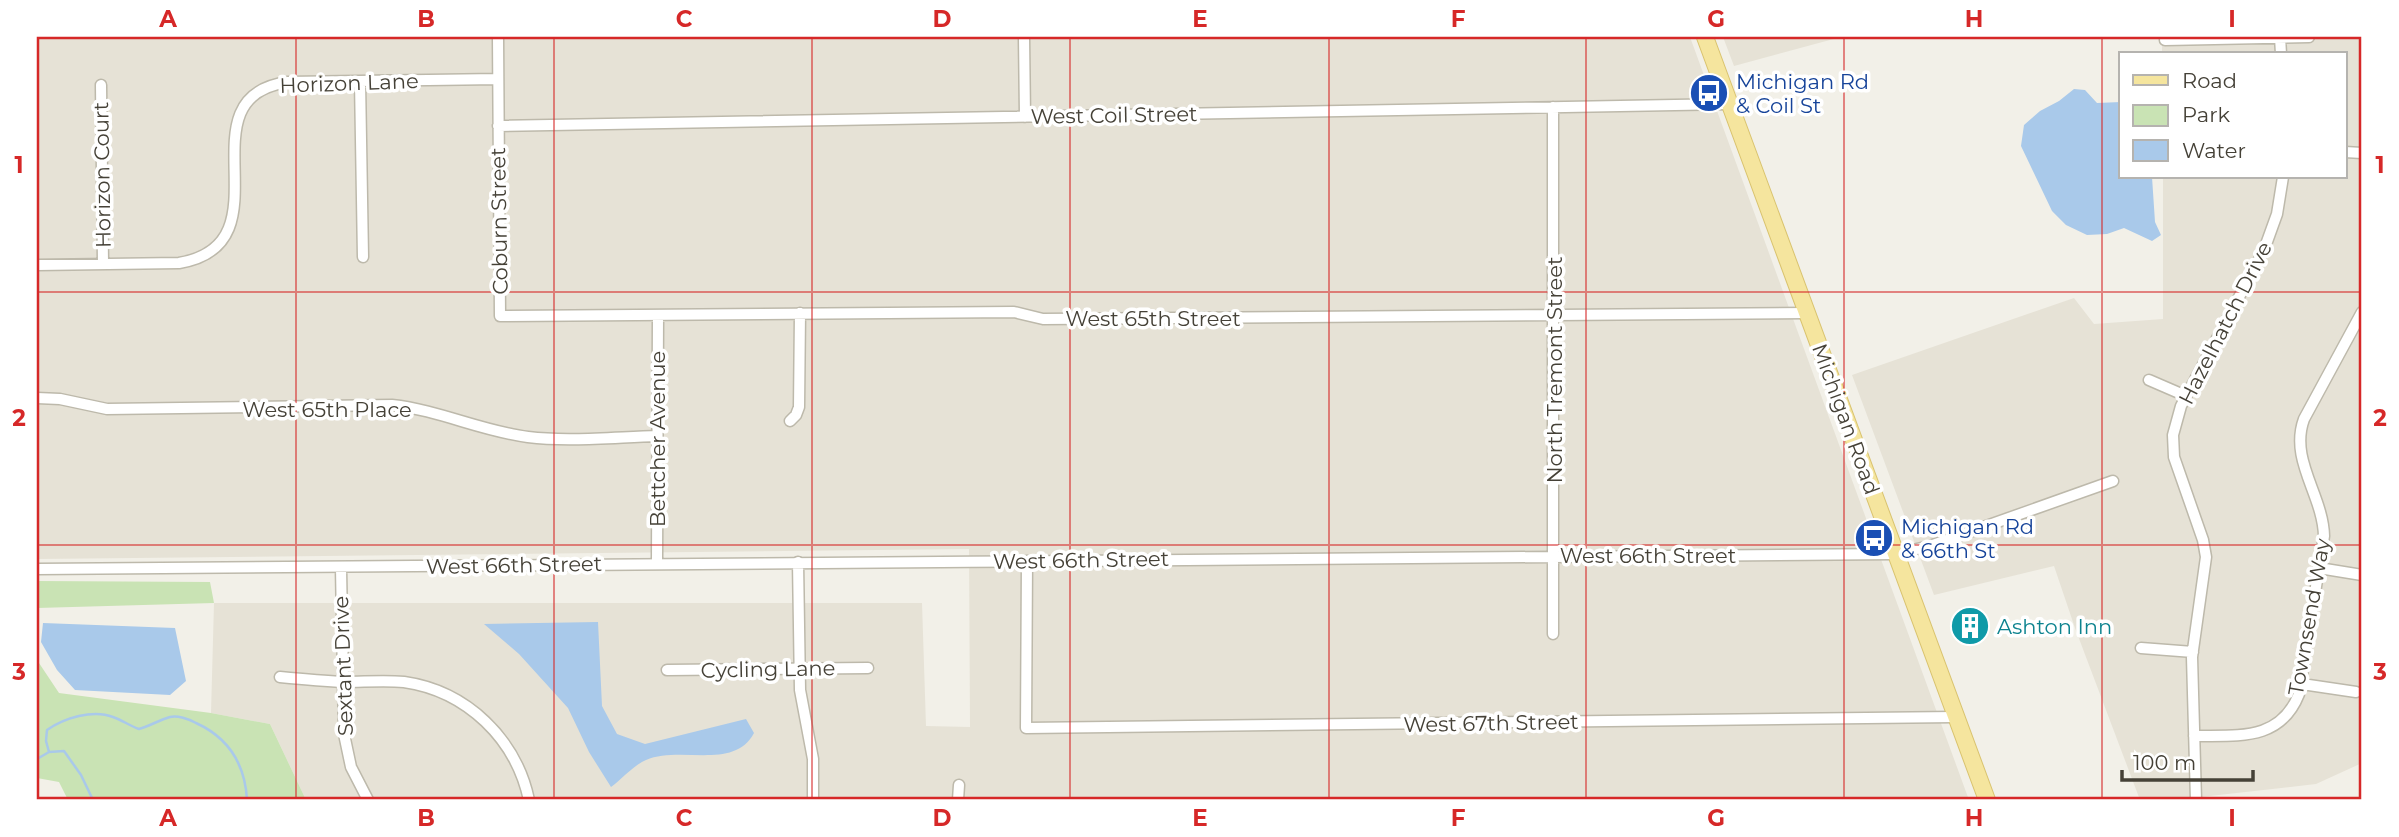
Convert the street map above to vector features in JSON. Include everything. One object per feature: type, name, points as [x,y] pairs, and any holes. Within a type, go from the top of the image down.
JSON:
[{"type":"main road","name":"Michigan Road","points":[[1705,37],[1987,800]]},
{"type":"street","name":"Coburn Street","points":[[498,37],[500,316]]},
{"type":"street","points":[[1024,37],[1025,117]]},
{"type":"street","points":[[2165,40],[2309,37]]},
{"type":"street","name":"Horizon Lane","points":[[37,265],[179,263],[209,252],[225,234],[233,216],[234,134],[237,122],[249,101],[258,92],[280,83],[498,79]]},
{"type":"street","points":[[360,81],[363,257]]},
{"type":"street","name":"Horizon Court","points":[[102,85],[103,264]]},
{"type":"street","name":"West Coil Street","points":[[498,126],[1730,104]]},
{"type":"street","name":"North Tremont Street","points":[[1553,107],[1553,634]]},
{"type":"street","name":"Hazelhatch Drive","points":[[2196,800],[2193,652],[2206,557],[2203,540],[2174,457],[2175,424],[2186,397],[2267,243],[2279,207],[2283,178]]},
{"type":"street","name":"West 65th Street","points":[[500,316],[1014,312],[1043,319],[1807,313]]},
{"type":"street","name":"Townsend Way","points":[[2194,736],[2251,734],[2272,727],[2293,708],[2302,684],[2323,540],[2323,523],[2302,461],[2300,434],[2304,419],[2362,312]]},
{"type":"street","points":[[790,421],[799,407],[800,313]]},
{"type":"street","name":"Bettcher Avenue","points":[[657,563],[658,315]]},
{"type":"street","points":[[2149,380],[2186,397]]},
{"type":"street","name":"West 65th Place","points":[[37,398],[55,398],[107,409],[392,405],[436,412],[495,431],[527,437],[657,436]]},
{"type":"street","name":"West 66th Street","points":[[37,569],[1895,554],[1963,536],[2113,481]]},
{"type":"street","name":"West 67th Street","points":[[1027,561],[1026,728],[1955,716]]},
{"type":"street","points":[[798,562],[801,702],[813,759],[813,800]]},
{"type":"street","name":"Sextant Drive","points":[[341,568],[343,726],[355,777],[368,800]]},
{"type":"street","points":[[2319,568],[2362,575]]},
{"type":"street","points":[[2141,648],[2193,652]]},
{"type":"street","name":"Cycling Lane","points":[[667,670],[868,668]]},
{"type":"street","points":[[280,677],[342,682],[395,682],[415,684],[438,691],[463,704],[488,724],[504,742],[520,770],[529,800]]},
{"type":"street","points":[[2302,684],[2356,692]]},
{"type":"street","points":[[958,800],[959,785]]},
{"type":"shaded area","points":[[37,37],[1690,37],[1969,800],[306,800],[270,724],[211,713],[214,603],[922,603],[926,726],[970,727],[969,549],[37,559]]},
{"type":"shaded area","points":[[1723,37],[1841,37],[1734,66]]},
{"type":"shaded area","points":[[2162,37],[2362,37],[2362,763],[2316,784],[2174,800],[2140,800],[2054,566],[1934,595],[1852,375],[2074,298],[2094,324],[2163,319],[2163,178],[2346,178],[2346,52],[2162,52]]},
{"type":"green space","points":[[37,581],[210,582],[214,603],[37,608]]},
{"type":"green space","points":[[37,660],[59,693],[211,713],[270,724],[306,800],[68,800],[59,782],[37,778]]},
{"type":"water","points":[[2074,89],[2085,90],[2097,103],[2119,102],[2119,178],[2152,178],[2155,222],[2161,235],[2152,241],[2124,228],[2107,234],[2087,235],[2066,225],[2052,211],[2021,146],[2024,125],[2040,111]]},
{"type":"water","points":[[598,622],[602,706],[617,734],[645,744],[746,719],[754,733],[745,744],[733,751],[720,754],[660,756],[646,760],[611,787],[589,752],[568,708],[519,654],[484,624]]},
{"type":"water","points":[[43,623],[175,628],[186,681],[170,695],[75,690],[57,670],[41,642]]},
{"type":"waterway","points":[[49,752],[47,730],[79,716],[105,715],[139,729],[170,717],[183,718],[208,729],[226,744],[239,764],[247,800]]},
{"type":"waterway","points":[[37,759],[49,752],[64,751],[81,775],[93,800]]},
{"type":"place","name":"Michigan Rd & Coil St","points":[[1709,93]]},
{"type":"place","name":"Michigan Rd & 66th St","points":[[1874,538]]},
{"type":"place","name":"Ashton Inn","points":[[1970,626]]}]
